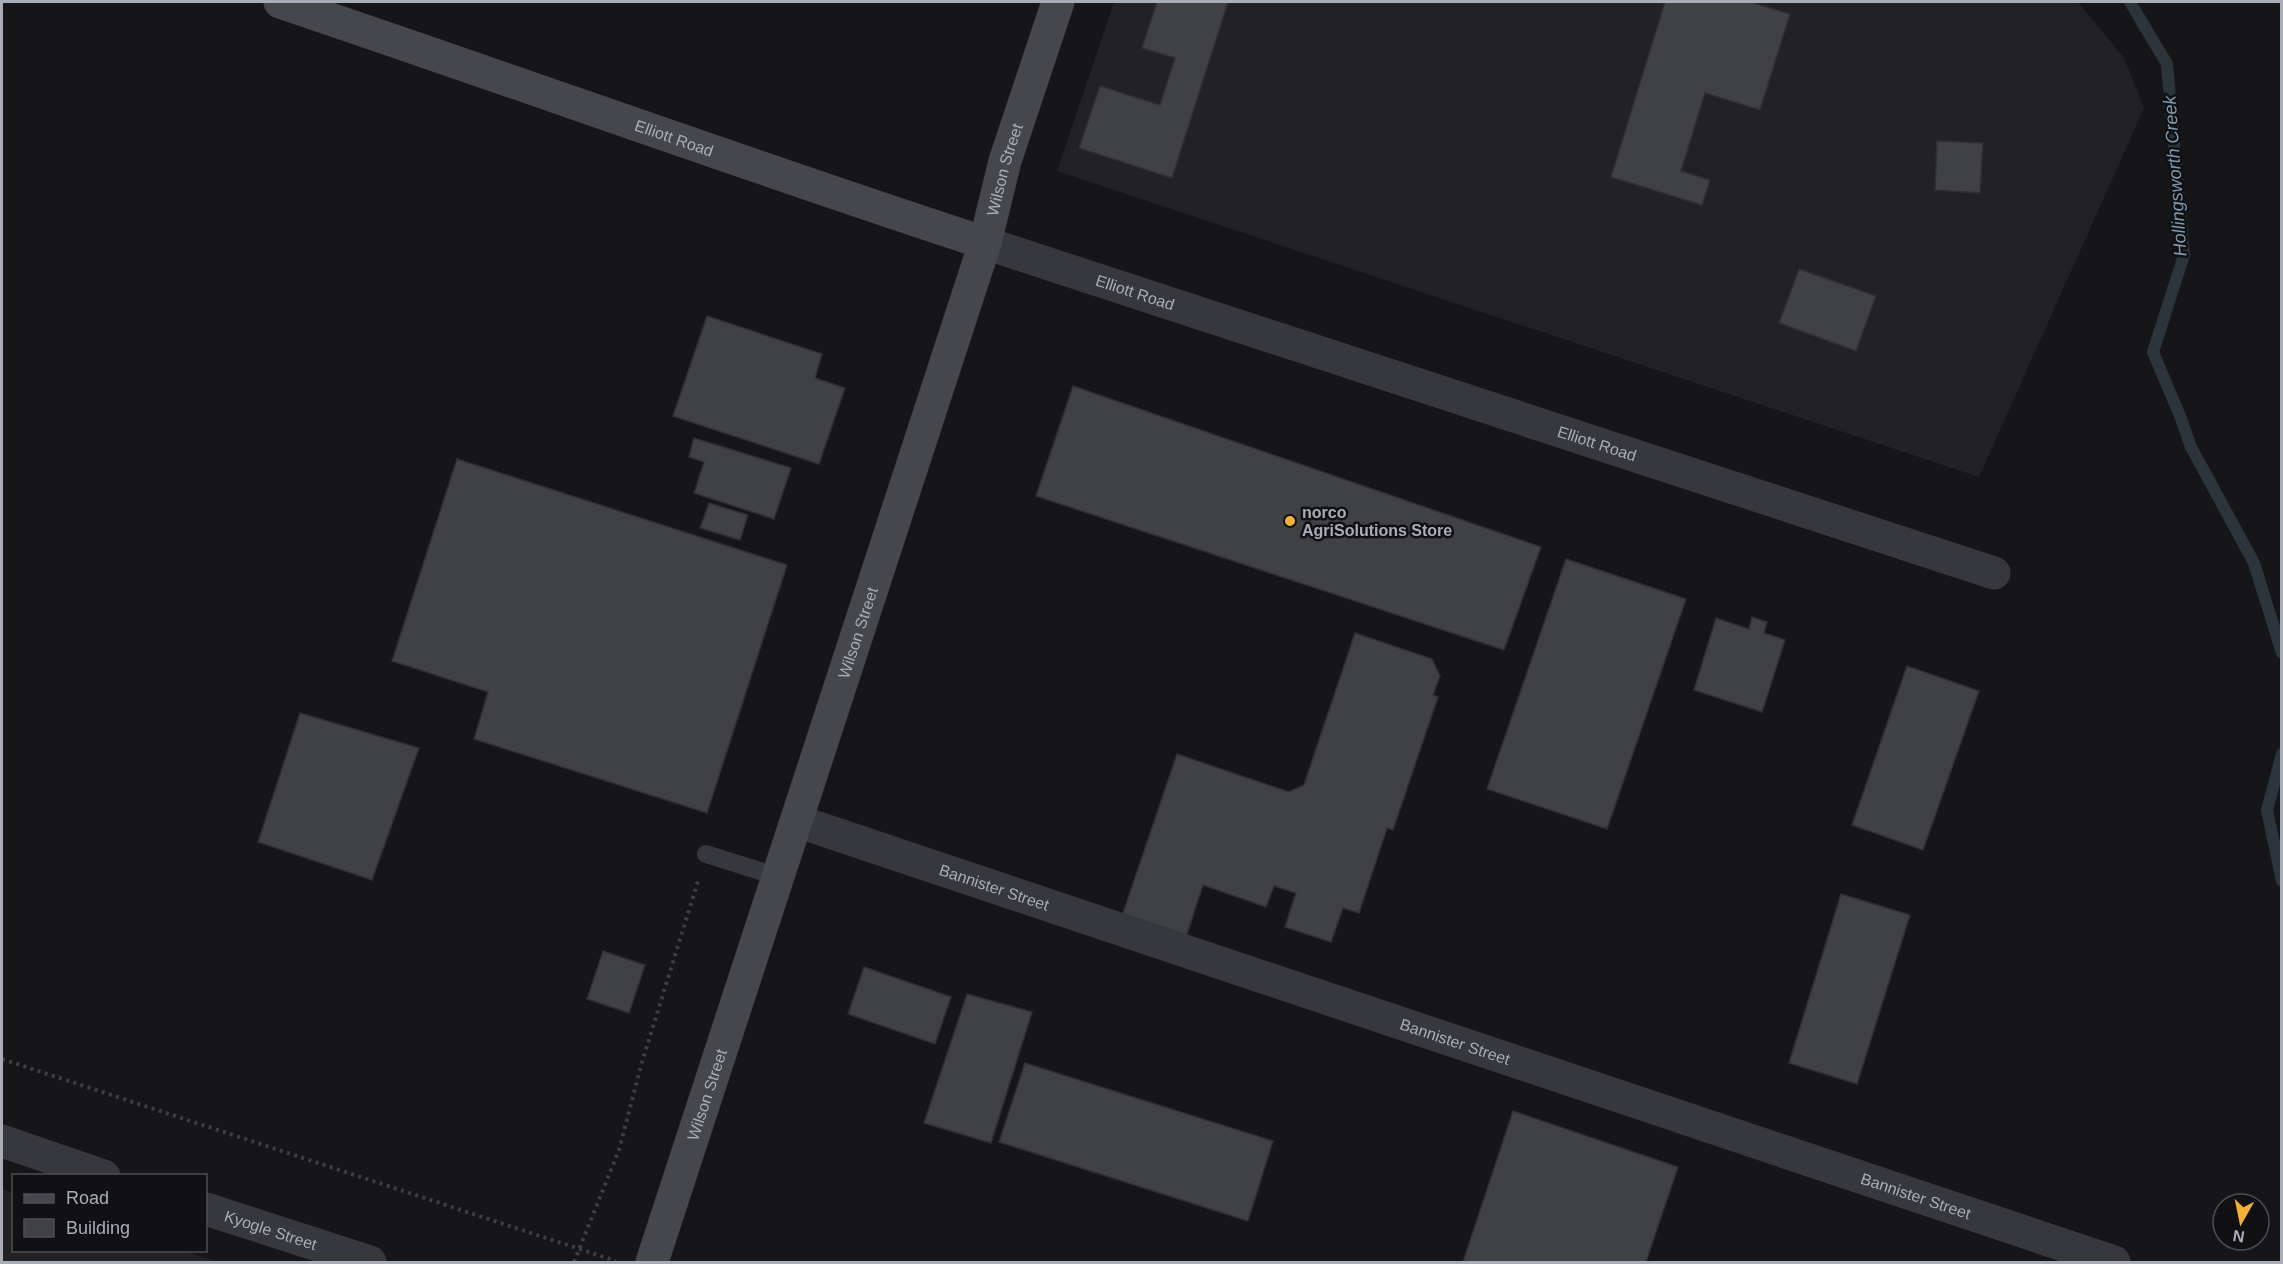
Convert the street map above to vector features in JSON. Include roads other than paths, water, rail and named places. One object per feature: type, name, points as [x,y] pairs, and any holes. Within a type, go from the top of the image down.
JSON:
[{"type":"street","name":"Elliott Road","points":[[280,2],[469,66],[784,178],[1994,573]]},
{"type":"street","name":"Wilson Street","points":[[652,1263],[985,243],[1005,161],[1058,2]]},
{"type":"street","name":"Bannister Street","points":[[797,821],[2114,1263]]},
{"type":"street","points":[[2,1141],[98,1174]]},
{"type":"street","name":"Kyogle Street","points":[[207,1209],[370,1263]]},
{"type":"lane","points":[[706,854],[779,877]]},
{"type":"waterway","name":"Hollingsworth Creek","points":[[2130,2],[2167,64],[2184,255],[2153,352],[2191,447],[2254,563],[2282,653]]},
{"type":"waterway","name":"Hollingsworth Creek","points":[[2282,754],[2267,810],[2282,881]]},
{"type":"place","name":"norco AgriSolutions Store","points":[[1290,521]]}]
